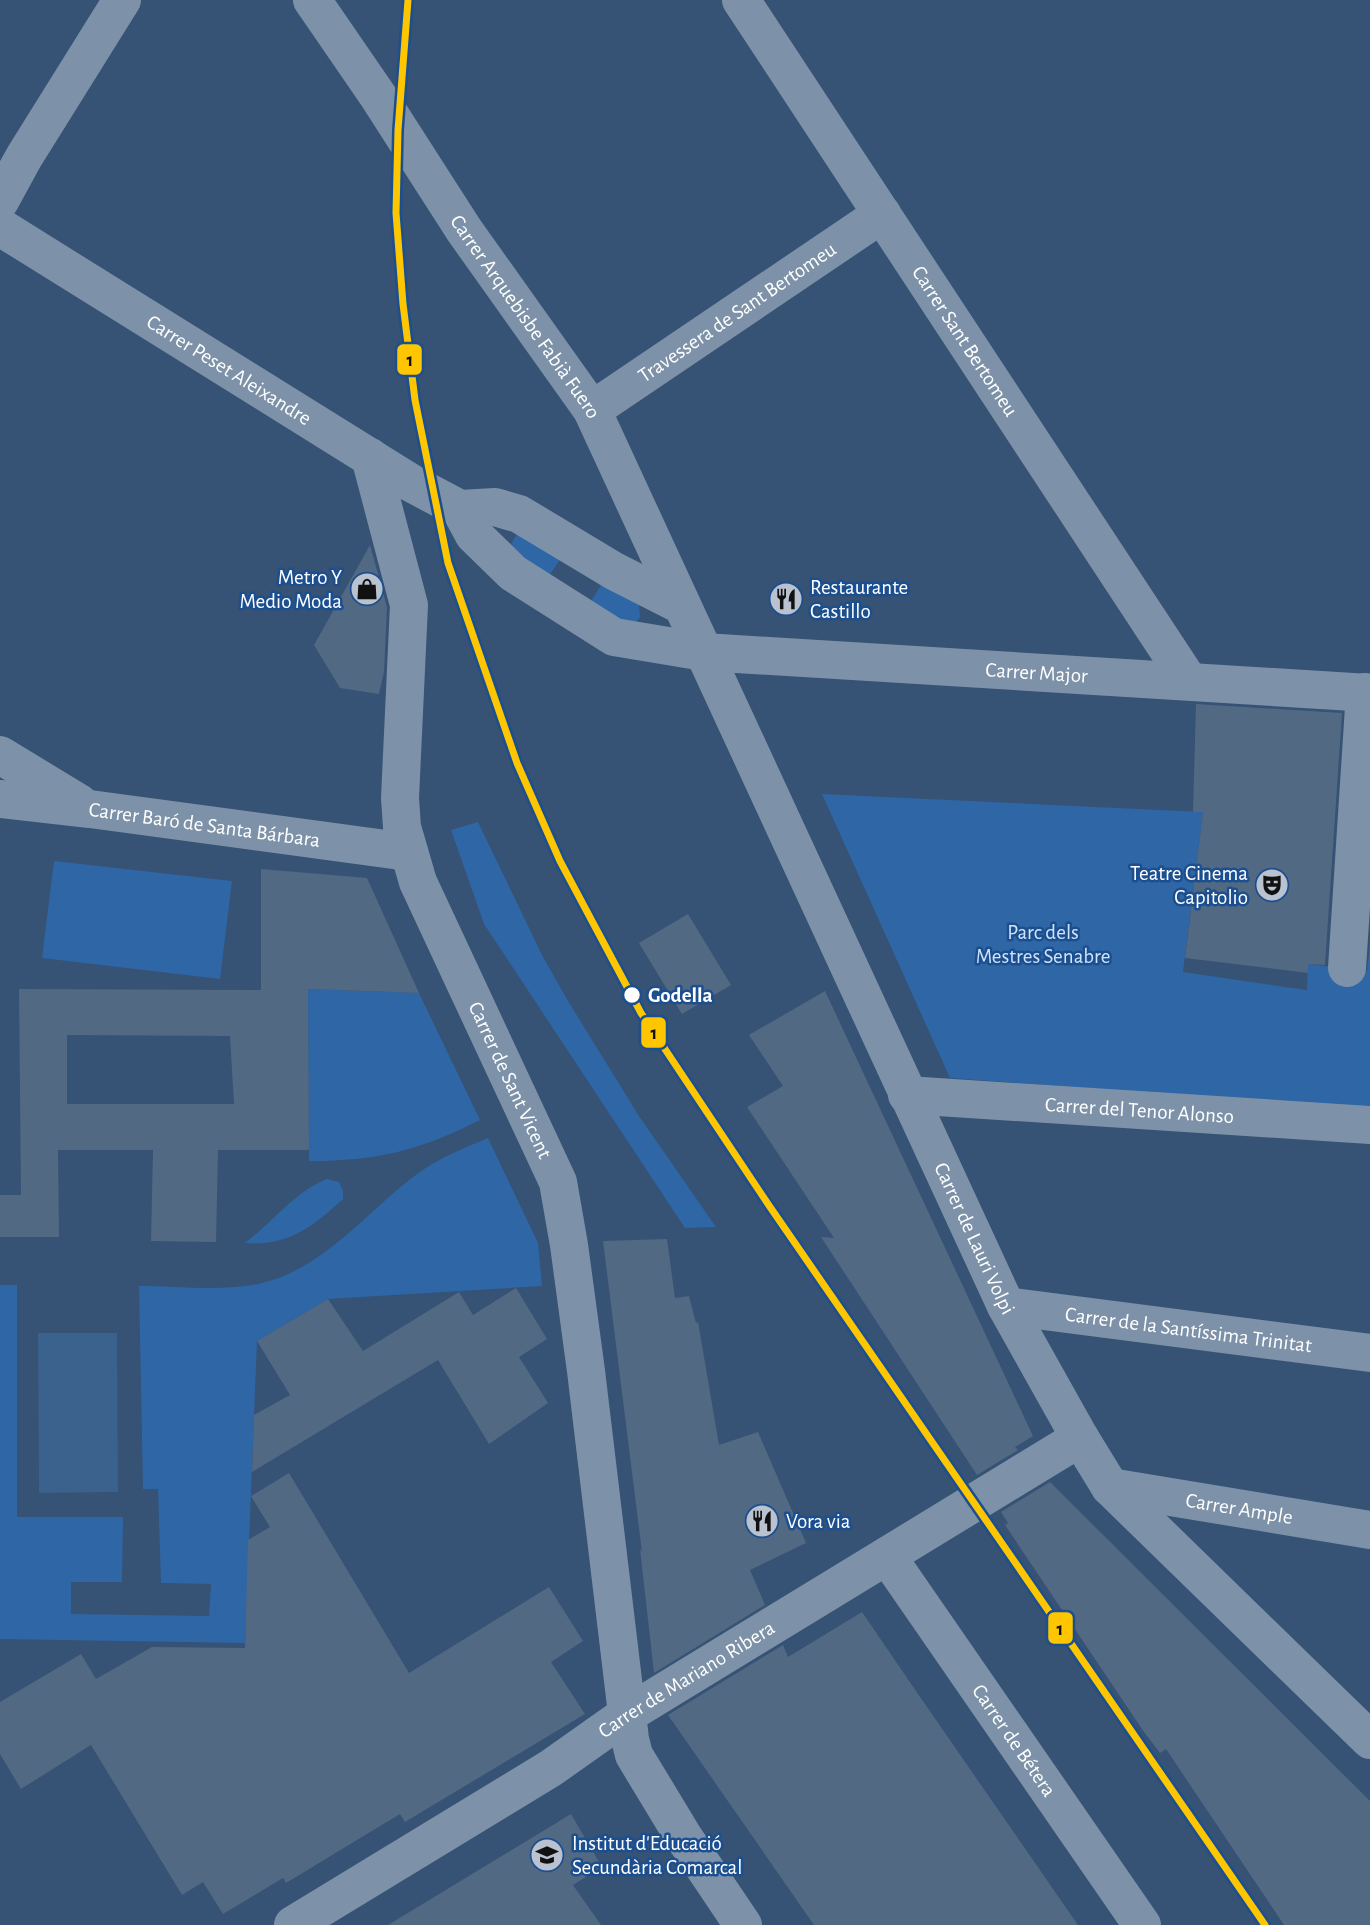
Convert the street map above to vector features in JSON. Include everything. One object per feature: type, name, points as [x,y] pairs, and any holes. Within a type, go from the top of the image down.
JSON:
[{"type":"street","points":[[0,201],[122,0]]},
{"type":"street","name":"Carrer Arquebisbe Fabià Fuero","points":[[312,0],[378,96],[464,230],[592,410],[704,652]]},
{"type":"street","name":"Carrer Sant Bertomeu","points":[[741,0],[1188,680]]},
{"type":"street","name":"Travessera de Sant Bertomeu","points":[[592,410],[882,214]]},
{"type":"street","name":"Carrer Peset Aleixandre","points":[[0,227],[370,457],[460,509]]},
{"type":"street","name":"Carrer de Sant Vicent","points":[[370,457],[409,605],[400,798],[402,827],[408,852],[430,911],[558,1182],[584,1359],[626,1715],[634,1755],[687,1842],[743,1925]]},
{"type":"street","points":[[460,509],[495,507],[519,514],[614,571],[681,605]]},
{"type":"street","name":"Carrer Major","points":[[460,509],[474,535],[513,572],[614,637],[704,652],[1367,692]]},
{"type":"street","name":"Carrer de Lauri Volpi","points":[[704,652],[1006,1307],[1080,1438],[1110,1487],[1370,1740]]},
{"type":"street","points":[[1347,968],[1367,692]]},
{"type":"street","points":[[0,755],[90,809]]},
{"type":"street","name":"Carrer Baró de Santa Bárbara","points":[[0,799],[408,852]]},
{"type":"street","name":"Carrer del Tenor Alonso","points":[[907,1095],[1370,1125]]},
{"type":"street","name":"Carrer de la Santíssima Trinitat","points":[[1006,1307],[1370,1353]]},
{"type":"street","name":"Carrer de Mariano Ribera","points":[[293,1925],[551,1768],[626,1715],[1080,1438]]},
{"type":"street","name":"Carrer Ample","points":[[1110,1487],[1370,1530]]},
{"type":"street","name":"Carrer de Bétera","points":[[887,1556],[1142,1925]]},
{"type":"green space","points":[[517,534],[563,555],[549,576],[515,555],[511,544]]},
{"type":"green space","points":[[604,580],[639,604],[640,617],[637,621],[624,624],[590,603]]},
{"type":"green space","name":"Parc dels Mestres Senabre","points":[[822,794],[1203,812],[1183,972],[1307,990],[1308,964],[1367,971],[1370,944],[1370,1109],[950,1078]]},
{"type":"green space","points":[[478,822],[542,955],[568,1001],[639,1116],[716,1227],[685,1228],[484,924],[451,830]]},
{"type":"green space","points":[[54,861],[232,881],[220,979],[42,958]]},
{"type":"green space","points":[[308,989],[419,993],[480,1120],[417,1147],[397,1152],[356,1159],[309,1161]]},
{"type":"green space","points":[[488,1138],[538,1243],[542,1286],[328,1299],[257,1341],[245,1643],[0,1639],[0,1285],[17,1285],[17,1517],[123,1517],[122,1582],[71,1582],[71,1614],[209,1616],[211,1584],[161,1583],[158,1489],[143,1489],[139,1286],[248,1286],[285,1276],[326,1252],[425,1168]]},
{"type":"green space","points":[[327,1179],[339,1182],[343,1199],[321,1218],[287,1238],[274,1242],[245,1243],[304,1191]]},
{"type":"shaded area","points":[[38,1333],[117,1333],[118,1492],[39,1493]]},
{"type":"building","name":"Metro Y Medio Moda","points":[[370,545],[387,607],[384,672],[379,694],[340,688],[314,645]]},
{"type":"building","name":"Teatre Cinema Capitolio","points":[[1196,704],[1342,713],[1325,965],[1308,964],[1308,973],[1185,958],[1203,812],[1193,812]]},
{"type":"building","points":[[261,869],[367,878],[419,993],[308,989],[309,1150],[218,1150],[216,1242],[151,1241],[153,1150],[58,1150],[59,1237],[0,1237],[0,1195],[21,1195],[19,989],[261,990]],"holes":[[[67,1035],[230,1036],[234,1104],[67,1104]]]},
{"type":"building","points":[[688,914],[731,985],[682,1014],[639,943]]},
{"type":"building","points":[[825,991],[1033,1436],[1015,1447],[1018,1450],[977,1475],[821,1237],[834,1238],[747,1107],[783,1086],[749,1035]]},
{"type":"building","points":[[667,1239],[675,1298],[689,1296],[696,1323],[698,1322],[719,1445],[758,1432],[806,1543],[750,1570],[765,1605],[654,1673],[640,1549],[642,1552],[603,1241]]},
{"type":"building","points":[[516,1288],[547,1339],[519,1357],[548,1403],[489,1444],[438,1360],[252,1472],[254,1415],[290,1395],[257,1341],[328,1299],[363,1351],[459,1292],[473,1315]]},
{"type":"building","points":[[289,1473],[409,1673],[549,1587],[583,1641],[551,1662],[585,1714],[405,1822],[400,1814],[286,1883],[283,1878],[223,1914],[203,1882],[182,1895],[91,1745],[21,1789],[0,1754],[0,1702],[81,1654],[96,1679],[152,1647],[245,1648],[248,1540],[270,1527],[251,1496]]},
{"type":"building","points":[[1050,1482],[1370,1801],[1370,1925],[1284,1925],[1166,1749],[1160,1753],[1144,1732],[1005,1525],[1008,1523],[1001,1512]]},
{"type":"building","points":[[862,1612],[1078,1925],[814,1925],[668,1715],[783,1645],[788,1657]]},
{"type":"building","points":[[571,1814],[602,1867],[573,1885],[601,1925],[388,1925]]},
{"type":"transit line","name":"1","points":[[408,0],[398,130],[396,213],[403,304],[415,400],[448,563],[517,763],[560,861],[641,1013],[768,1204],[1265,1925]]},
{"type":"place","name":"Metro Y Medio Moda","points":[[367,589]]},
{"type":"place","name":"Restaurante Castillo","points":[[786,599]]},
{"type":"place","name":"Teatre Cinema Capitolio","points":[[1272,885]]},
{"type":"place","name":"Godella","points":[[632,995]]},
{"type":"place","name":"Vora via","points":[[762,1521]]},
{"type":"place","name":"Institut d'Educació Secundària Comarcal","points":[[547,1855]]}]
